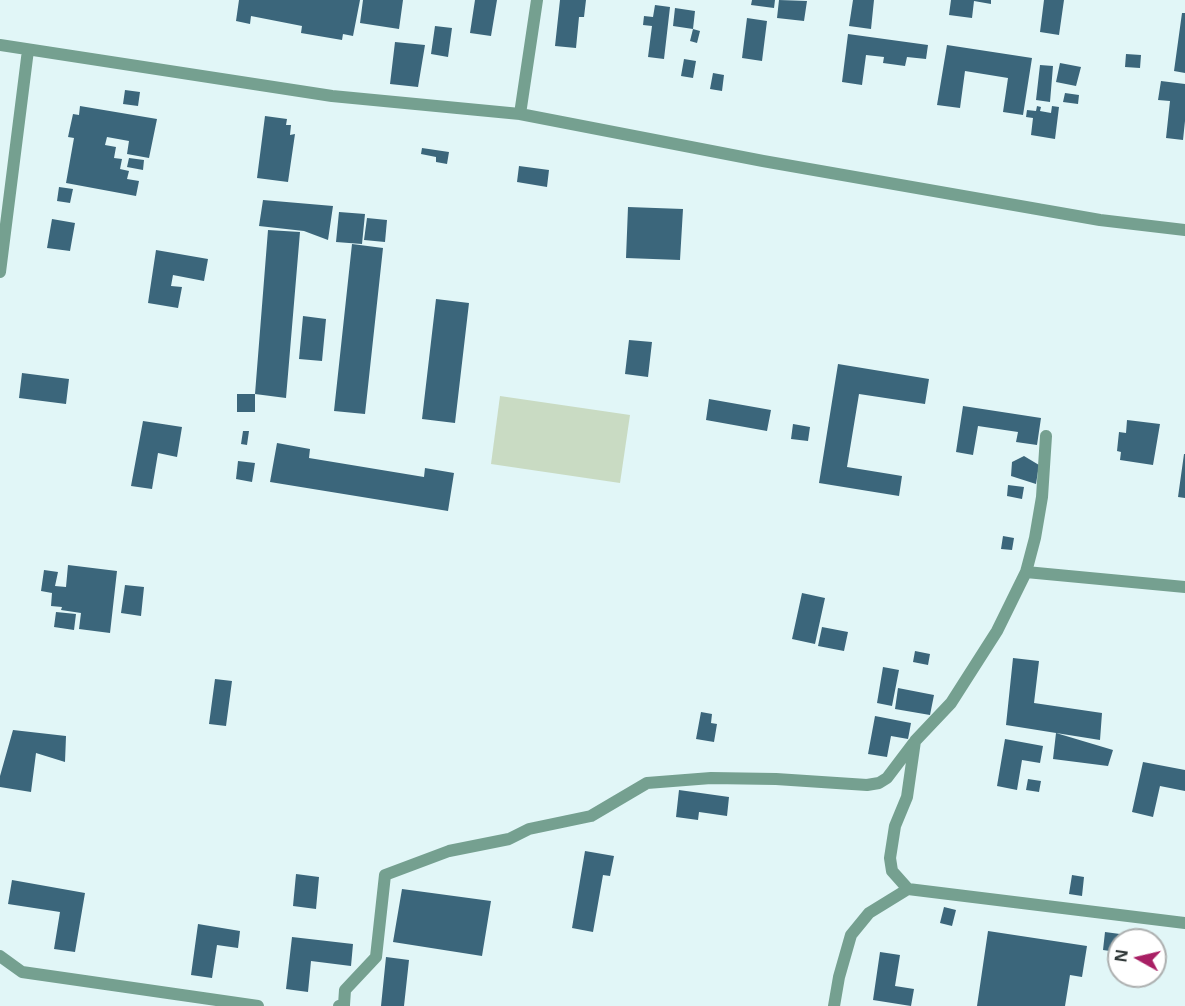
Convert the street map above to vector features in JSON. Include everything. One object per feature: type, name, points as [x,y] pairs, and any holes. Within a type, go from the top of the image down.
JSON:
[{"type":"street","points":[[520,114],[537,0]]},
{"type":"street","points":[[0,45],[332,96],[520,114],[763,161],[1088,218],[1185,230]]},
{"type":"street","points":[[0,272],[28,50]]},
{"type":"street","points":[[339,1006],[344,1005],[345,990],[375,957],[385,875],[449,850],[509,839],[529,829],[591,816],[646,783],[711,778],[776,778],[867,785],[879,783],[887,778],[915,741],[951,703],[997,631],[1026,572],[1042,497],[1046,436]]},
{"type":"street","points":[[1026,572],[1185,587]]},
{"type":"street","points":[[908,889],[892,871],[890,858],[895,826],[907,796],[915,741]]},
{"type":"street","points":[[834,1006],[839,977],[851,935],[869,913],[908,889],[1185,923]]},
{"type":"street","points":[[0,956],[22,972],[258,1006]]},
{"type":"green space","points":[[500,396],[630,415],[620,483],[491,464]]},
{"type":"building","points":[[239,0],[360,0],[353,36],[343,34],[342,40],[301,33],[302,26],[251,16],[250,24],[236,21]]},
{"type":"building","points":[[363,0],[403,0],[399,29],[360,23]]},
{"type":"building","points":[[475,0],[497,0],[491,36],[470,33]]},
{"type":"building","points":[[560,0],[586,0],[584,17],[579,17],[576,48],[555,46]]},
{"type":"building","points":[[752,0],[775,0],[774,8],[751,5]]},
{"type":"building","points":[[779,0],[807,1],[804,21],[777,18]]},
{"type":"building","points":[[853,0],[874,0],[871,29],[849,26]]},
{"type":"building","points":[[951,0],[991,0],[991,4],[974,1],[972,18],[949,15]]},
{"type":"building","points":[[1044,0],[1064,0],[1059,35],[1040,32]]},
{"type":"building","points":[[655,5],[670,7],[664,59],[648,57],[652,26],[643,25],[644,16],[653,17]]},
{"type":"building","points":[[675,8],[695,11],[693,29],[673,26]]},
{"type":"building","points":[[1182,13],[1185,13],[1185,73],[1174,71]]},
{"type":"building","points":[[747,18],[767,21],[762,61],[742,58]]},
{"type":"building","points":[[435,26],[452,28],[448,57],[431,54]]},
{"type":"building","points":[[693,29],[700,31],[697,43],[690,41]]},
{"type":"building","points":[[848,34],[928,45],[926,59],[907,57],[905,66],[883,63],[884,57],[866,55],[862,85],[842,82]]},
{"type":"building","points":[[395,42],[425,45],[418,87],[390,84]]},
{"type":"building","points":[[947,45],[1032,58],[1023,115],[1003,112],[1008,78],[965,71],[960,108],[937,105]]},
{"type":"building","points":[[1126,54],[1141,55],[1140,68],[1125,67]]},
{"type":"building","points":[[684,59],[696,61],[693,78],[681,76]]},
{"type":"building","points":[[1060,63],[1081,67],[1076,86],[1056,82]]},
{"type":"building","points":[[1040,65],[1053,66],[1050,102],[1036,100]]},
{"type":"building","points":[[713,73],[724,75],[722,91],[710,89]]},
{"type":"building","points":[[1161,81],[1185,84],[1183,140],[1166,138],[1170,101],[1158,100]]},
{"type":"building","points":[[125,90],[140,92],[138,106],[123,104]]},
{"type":"building","points":[[1065,93],[1079,95],[1078,104],[1063,102]]},
{"type":"building","points":[[80,106],[157,119],[149,158],[127,154],[129,141],[107,137],[105,145],[116,147],[114,158],[122,159],[120,169],[129,171],[127,179],[139,181],[136,196],[66,183],[74,138],[68,137],[73,114],[79,115]]},
{"type":"building","points":[[1037,106],[1041,107],[1040,111],[1051,113],[1052,106],[1059,107],[1055,139],[1031,135],[1033,118],[1026,117],[1027,110],[1036,111]]},
{"type":"building","points":[[265,116],[287,119],[286,125],[291,125],[290,135],[295,134],[288,182],[257,178]]},
{"type":"building","points":[[422,148],[449,152],[447,164],[436,162],[436,157],[421,154]]},
{"type":"building","points":[[129,158],[144,160],[143,170],[127,167]]},
{"type":"building","points":[[519,166],[549,170],[547,187],[517,182]]},
{"type":"building","points":[[59,187],[73,189],[70,203],[57,201]]},
{"type":"building","points":[[263,200],[333,206],[328,240],[304,231],[259,226]]},
{"type":"building","points":[[628,207],[683,209],[680,260],[626,258]]},
{"type":"building","points":[[339,212],[365,214],[362,244],[336,242]]},
{"type":"building","points":[[367,218],[387,220],[385,242],[364,240]]},
{"type":"building","points":[[52,219],[75,223],[70,251],[47,248]]},
{"type":"building","points":[[268,230],[300,232],[286,398],[255,394]]},
{"type":"building","points":[[352,244],[383,248],[365,414],[334,411]]},
{"type":"building","points":[[156,250],[208,259],[204,281],[173,275],[171,286],[182,287],[178,308],[148,303]]},
{"type":"building","points":[[436,299],[469,303],[455,423],[422,419]]},
{"type":"building","points":[[303,316],[326,319],[322,361],[299,359]]},
{"type":"building","points":[[629,340],[652,342],[648,377],[625,374]]},
{"type":"building","points":[[838,364],[929,379],[925,404],[859,394],[847,467],[902,476],[899,496],[819,483]]},
{"type":"building","points":[[22,373],[69,379],[66,404],[19,398]]},
{"type":"building","points":[[237,394],[255,394],[255,412],[237,412]]},
{"type":"building","points":[[709,399],[771,410],[767,431],[706,420]]},
{"type":"building","points":[[963,406],[1041,418],[1037,445],[1016,442],[1018,432],[978,426],[973,455],[956,452]]},
{"type":"building","points":[[1127,420],[1160,424],[1153,465],[1120,460],[1121,452],[1117,451],[1119,432],[1126,433]]},
{"type":"building","points":[[143,421],[182,427],[177,457],[158,453],[152,489],[131,486]]},
{"type":"building","points":[[793,424],[810,427],[808,441],[791,439]]},
{"type":"building","points":[[243,431],[249,431],[247,445],[241,444]]},
{"type":"building","points":[[277,443],[310,449],[309,458],[424,477],[425,468],[454,473],[448,511],[270,482]]},
{"type":"building","points":[[1185,454],[1185,498],[1178,497]]},
{"type":"building","points":[[1024,456],[1039,465],[1036,484],[1011,476],[1012,462]]},
{"type":"building","points":[[238,461],[255,463],[252,482],[236,479]]},
{"type":"building","points":[[1008,485],[1024,487],[1022,499],[1007,496]]},
{"type":"building","points":[[1003,536],[1014,538],[1012,550],[1001,549]]},
{"type":"building","points":[[68,565],[117,571],[110,633],[79,629],[81,613],[51,606],[52,593],[41,591],[44,570],[58,572],[55,586],[66,587]]},
{"type":"building","points":[[125,585],[144,587],[141,616],[121,613]]},
{"type":"building","points":[[802,593],[825,598],[815,644],[792,639]]},
{"type":"building","points":[[56,612],[76,614],[74,630],[54,627]]},
{"type":"building","points":[[822,627],[848,632],[844,651],[818,646]]},
{"type":"building","points":[[915,651],[930,654],[928,665],[913,662]]},
{"type":"building","points":[[1013,658],[1039,661],[1034,703],[1102,713],[1100,740],[1006,725]]},
{"type":"building","points":[[883,667],[899,670],[892,706],[877,703]]},
{"type":"building","points":[[215,679],[232,681],[226,726],[209,724]]},
{"type":"building","points":[[898,688],[934,695],[930,715],[895,709]]},
{"type":"building","points":[[701,712],[712,714],[711,723],[717,724],[714,742],[696,739]]},
{"type":"building","points":[[875,716],[911,723],[908,739],[891,736],[887,757],[868,754]]},
{"type":"building","points":[[13,730],[66,736],[65,762],[36,753],[31,792],[0,787],[0,776]]},
{"type":"building","points":[[1056,733],[1113,750],[1108,766],[1053,759]]},
{"type":"building","points":[[1005,739],[1043,746],[1040,763],[1022,760],[1017,790],[997,786]]},
{"type":"building","points":[[1143,762],[1185,770],[1185,791],[1160,786],[1153,817],[1132,812]]},
{"type":"building","points":[[1028,779],[1041,781],[1039,792],[1026,790]]},
{"type":"building","points":[[679,790],[729,797],[727,816],[699,812],[698,820],[676,817]]},
{"type":"building","points":[[585,851],[614,856],[610,876],[603,875],[593,932],[572,928]]},
{"type":"building","points":[[296,874],[319,877],[316,909],[293,906]]},
{"type":"building","points":[[1072,875],[1084,877],[1082,896],[1069,894]]},
{"type":"building","points":[[12,880],[85,893],[75,952],[54,949],[60,912],[8,904]]},
{"type":"building","points":[[402,889],[491,901],[482,956],[393,942]]},
{"type":"building","points":[[944,907],[956,910],[952,926],[940,923]]},
{"type":"building","points":[[198,924],[240,931],[238,948],[217,945],[212,978],[191,975]]},
{"type":"building","points":[[988,931],[1087,946],[1082,977],[1070,975],[1065,1006],[977,1006]]},
{"type":"building","points":[[1105,932],[1107,932],[1107,951],[1103,950]]},
{"type":"building","points":[[292,937],[353,944],[351,966],[311,961],[308,992],[286,989]]},
{"type":"building","points":[[880,952],[900,955],[895,986],[914,989],[911,1006],[873,1000]]},
{"type":"building","points":[[386,957],[409,960],[404,1006],[381,1006]]}]
